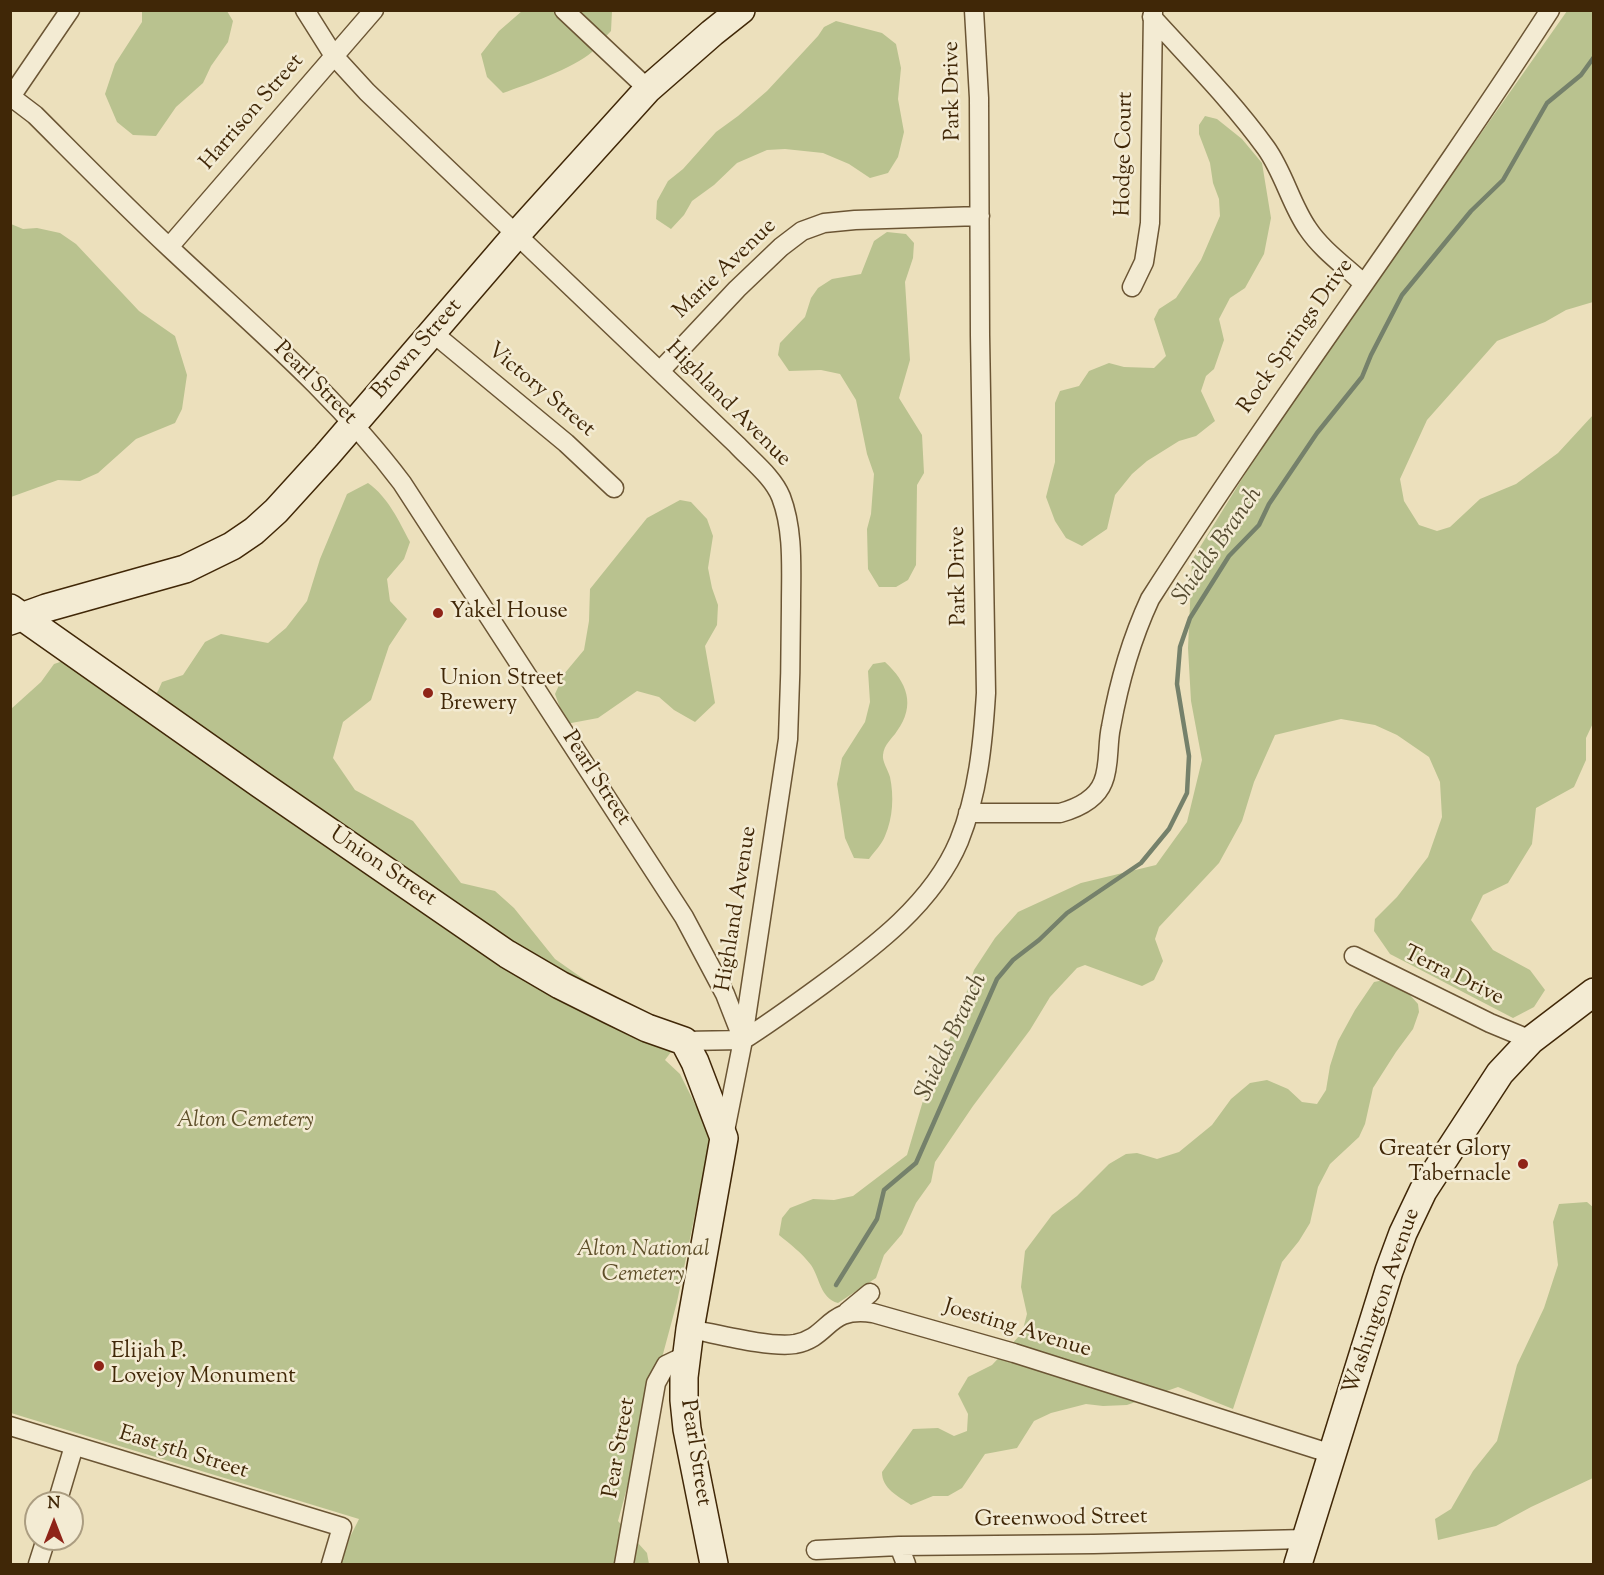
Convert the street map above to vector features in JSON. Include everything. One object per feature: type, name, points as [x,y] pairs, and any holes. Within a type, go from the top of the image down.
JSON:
[{"type":"street","points":[[11,97],[70,10]]},
{"type":"street","name":"Highland Avenue","points":[[305,10],[334,56],[367,92],[660,371],[769,478],[781,496],[790,539],[791,679],[788,739],[743,1040]]},
{"type":"street","name":"Harrison Street","points":[[169,247],[374,10]]},
{"type":"street","points":[[564,10],[648,89]]},
{"type":"street","name":"Brown Street","points":[[14,615],[175,573],[203,562],[254,531],[276,511],[354,424],[517,234],[648,89],[741,10]]},
{"type":"street","name":"Park Drive","points":[[743,1040],[846,967],[897,927],[920,901],[958,842],[978,772],[984,733],[986,693],[980,347],[979,98],[974,10]]},
{"type":"street","name":"Rock Springs Drive","points":[[968,813],[1060,813],[1074,810],[1088,801],[1099,789],[1104,780],[1114,705],[1126,658],[1150,599],[1550,10]]},
{"type":"street","points":[[1153,14],[1268,150],[1307,228],[1320,244],[1363,283]]},
{"type":"street","name":"Hodge Court","points":[[1131,287],[1144,262],[1150,223],[1153,14]]},
{"type":"street","name":"Pearl Street","points":[[11,97],[35,115],[169,247],[303,370],[354,424],[396,475],[684,917],[725,994],[743,1040],[688,1342],[684,1400],[687,1429],[714,1564]]},
{"type":"street","name":"Marie Avenue","points":[[660,371],[737,289],[781,247],[802,231],[824,223],[855,220],[980,216]]},
{"type":"street","name":"Victory Street","points":[[433,333],[566,443],[614,488]]},
{"type":"street","name":"Union Street","points":[[14,615],[507,954],[560,985],[610,1010],[647,1028],[684,1041]]},
{"type":"street","name":"Terra Drive","points":[[1354,956],[1490,1023],[1531,1040]]},
{"type":"street","name":"Washington Avenue","points":[[1302,1552],[1402,1233],[1423,1191],[1500,1073],[1531,1040],[1593,992]]},
{"type":"street","points":[[724,1138],[695,1062],[684,1041],[743,1040]]},
{"type":"street","points":[[688,1342],[795,1344],[811,1339],[834,1318],[847,1312],[870,1293]]},
{"type":"street","name":"Joesting Avenue","points":[[847,1312],[873,1313],[1014,1353],[1332,1454]]},
{"type":"street","name":"Pear Street","points":[[624,1564],[656,1383],[666,1365],[688,1342]]},
{"type":"street","name":"East 5th Street","points":[[10,1426],[342,1527],[331,1564]]},
{"type":"street","points":[[61,1491],[74,1446]]},
{"type":"street","name":"Greenwood Street","points":[[816,1550],[899,1546],[1094,1544],[1302,1552]]},
{"type":"street","points":[[899,1546],[906,1564]]},
{"type":"green space","points":[[142,11],[227,11],[233,21],[228,42],[211,66],[203,83],[176,107],[156,136],[133,135],[117,122],[105,94],[115,64],[142,22]]},
{"type":"green space","points":[[522,11],[612,11],[611,31],[592,52],[574,64],[503,93],[487,77],[481,54],[499,31]]},
{"type":"green space","points":[[1567,11],[1593,11],[1593,302],[1566,310],[1545,322],[1497,341],[1427,420],[1400,479],[1404,501],[1419,525],[1437,531],[1450,527],[1480,499],[1516,484],[1558,453],[1593,415],[1594,721],[1586,738],[1586,760],[1574,787],[1536,808],[1532,844],[1508,883],[1483,895],[1471,920],[1493,950],[1530,970],[1545,990],[1534,1007],[1513,1018],[1390,954],[1374,931],[1375,919],[1397,897],[1428,857],[1442,817],[1440,782],[1429,757],[1397,735],[1375,725],[1341,719],[1275,735],[1254,782],[1242,821],[1219,863],[1159,927],[1155,939],[1163,961],[1154,980],[1142,986],[1085,965],[1077,968],[1050,997],[1030,1030],[973,1106],[935,1162],[931,1182],[916,1203],[902,1234],[884,1255],[876,1278],[838,1303],[832,1300],[827,1297],[807,1261],[779,1235],[782,1218],[790,1208],[813,1199],[834,1200],[853,1196],[907,1155],[925,1094],[956,1024],[974,970],[995,938],[1018,912],[1081,883],[1156,865],[1187,822],[1202,760],[1191,701],[1188,648],[1192,560],[1271,432]]},
{"type":"green space","points":[[836,21],[882,33],[896,44],[901,68],[898,99],[904,132],[898,157],[888,173],[870,178],[849,164],[823,153],[785,149],[767,150],[737,163],[714,185],[692,201],[684,215],[671,229],[656,219],[657,201],[668,181],[683,169],[716,132],[767,91],[824,27]]},
{"type":"green space","points":[[1205,116],[1217,119],[1242,139],[1262,163],[1271,218],[1264,254],[1245,288],[1230,298],[1219,319],[1224,340],[1214,369],[1206,376],[1201,391],[1215,421],[1196,436],[1179,441],[1147,461],[1132,474],[1115,495],[1107,529],[1082,546],[1066,538],[1055,521],[1046,497],[1055,462],[1055,403],[1060,391],[1079,386],[1089,371],[1109,363],[1124,367],[1154,368],[1166,356],[1154,319],[1159,309],[1176,298],[1201,260],[1220,216],[1219,199],[1213,183],[1210,163],[1199,134],[1199,125]]},
{"type":"green space","points":[[11,224],[23,229],[37,228],[60,233],[76,244],[139,311],[175,336],[187,375],[182,409],[175,423],[136,439],[98,473],[80,481],[58,480],[11,497]]},
{"type":"green space","points":[[887,232],[906,234],[914,243],[913,258],[905,282],[910,360],[899,398],[922,435],[924,473],[917,485],[916,565],[908,580],[896,587],[879,587],[868,569],[867,529],[871,514],[874,474],[867,454],[856,400],[840,374],[821,370],[789,371],[778,355],[780,343],[805,317],[811,298],[818,288],[832,279],[861,274],[874,241]]},
{"type":"green space","name":"Alton Cemetery","points":[[368,483],[387,502],[410,542],[404,559],[387,579],[390,601],[407,619],[389,646],[371,700],[343,722],[333,758],[355,790],[413,821],[461,883],[495,891],[514,908],[555,959],[602,992],[638,1012],[671,1052],[665,1060],[680,1074],[711,1136],[677,1302],[618,1521],[647,1553],[649,1564],[341,1564],[359,1519],[11,1413],[11,709],[41,682],[54,664],[66,660],[141,711],[158,691],[162,682],[183,675],[205,642],[221,634],[268,643],[286,628],[307,601],[320,559],[347,494]]},
{"type":"green space","points":[[680,500],[691,502],[707,519],[713,536],[708,568],[718,605],[717,625],[705,646],[715,703],[695,722],[674,710],[659,697],[637,691],[598,718],[566,724],[555,694],[564,674],[584,650],[589,621],[590,589],[647,518]]},
{"type":"green space","points":[[885,662],[899,678],[907,703],[903,721],[883,755],[891,784],[891,814],[884,839],[869,859],[854,858],[845,838],[837,784],[842,758],[865,722],[870,702],[868,671],[873,664]]},
{"type":"green space","points":[[1388,981],[1410,995],[1418,1004],[1419,1012],[1413,1029],[1373,1088],[1365,1124],[1359,1137],[1330,1164],[1318,1187],[1310,1223],[1282,1262],[1233,1409],[1178,1387],[1127,1405],[1086,1404],[1051,1413],[1034,1421],[1017,1448],[985,1454],[962,1488],[948,1496],[933,1496],[911,1505],[892,1492],[885,1483],[882,1472],[913,1429],[938,1428],[954,1436],[967,1431],[968,1414],[958,1394],[968,1377],[992,1365],[1022,1333],[1027,1314],[1021,1287],[1025,1251],[1052,1215],[1077,1196],[1109,1164],[1126,1154],[1137,1153],[1157,1159],[1179,1152],[1212,1125],[1231,1099],[1250,1083],[1267,1080],[1288,1089],[1302,1102],[1317,1104],[1326,1090],[1330,1066],[1338,1041],[1374,982]]},
{"type":"green space","points":[[1587,1202],[1594,1208],[1593,1478],[1496,1526],[1438,1540],[1435,1519],[1451,1509],[1473,1471],[1497,1441],[1517,1365],[1544,1308],[1558,1265],[1553,1222],[1559,1204]]},
{"type":"waterway","name":"Shields Branch","points":[[836,1285],[877,1219],[884,1190],[916,1163],[997,979],[1013,960],[1039,940],[1067,913],[1141,863],[1169,829],[1187,793],[1189,756],[1177,684],[1180,647],[1190,618],[1229,556],[1259,525],[1269,504],[1317,433],[1362,377],[1402,295],[1471,211],[1503,180],[1547,103],[1581,75],[1594,57]]},
{"type":"place","name":"Yakel House","points":[[438,613]]},
{"type":"place","name":"Union Street Brewery","points":[[428,693]]},
{"type":"place","name":"Greater Glory Tabernacle","points":[[1523,1164]]},
{"type":"place","name":"Elijah P. Lovejoy Monument","points":[[99,1366]]},
{"type":"park label","name":"Alton National Cemetery","points":[[643,1264]]}]
